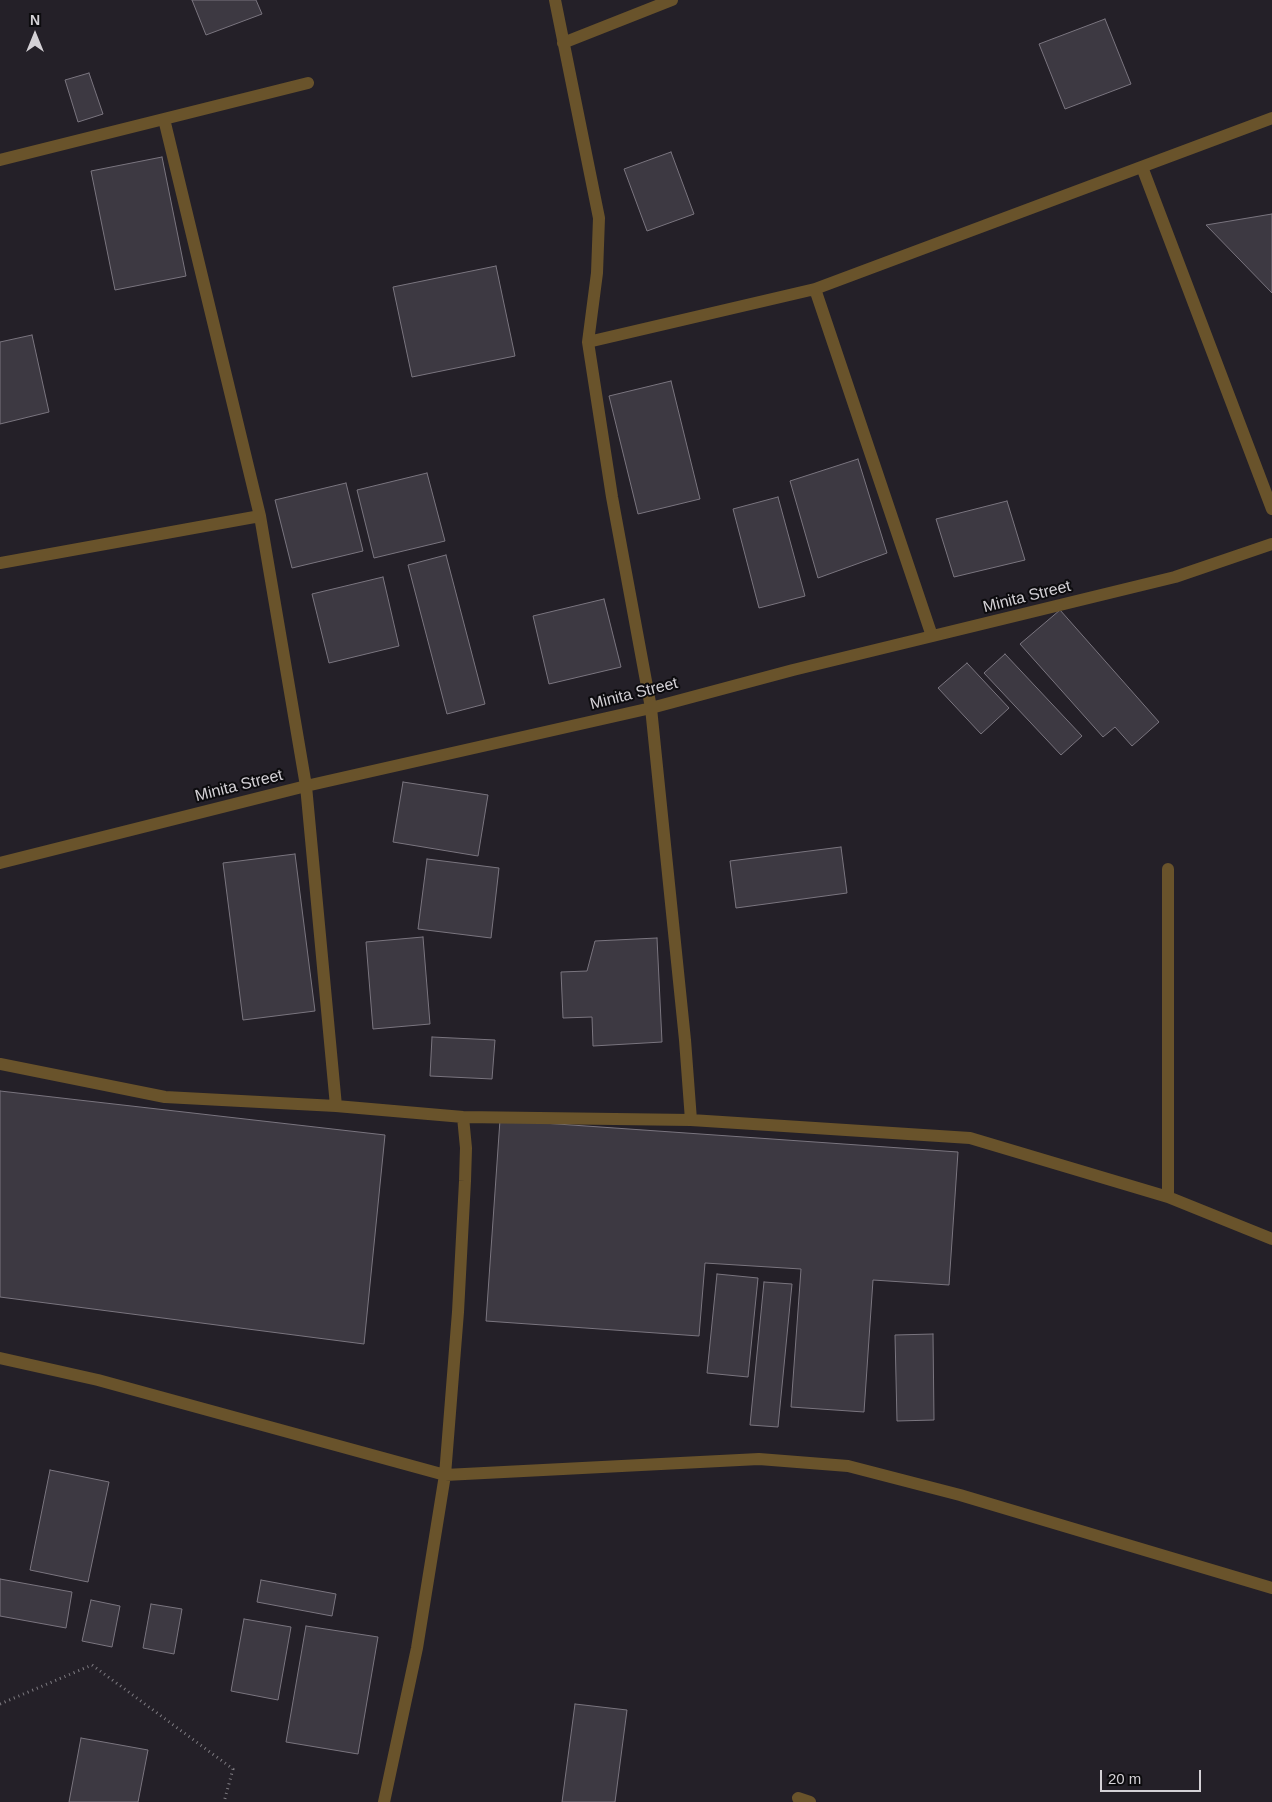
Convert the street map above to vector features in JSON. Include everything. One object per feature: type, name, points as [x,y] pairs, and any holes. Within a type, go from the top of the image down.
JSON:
[{"type":"street","points":[[555,0],[599,218],[597,274],[588,342],[612,497],[651,708],[685,1040],[690,1120]]},
{"type":"street","points":[[563,43],[672,0]]},
{"type":"street","points":[[0,160],[308,83]]},
{"type":"street","points":[[588,342],[815,289],[1272,118]]},
{"type":"street","points":[[164,119],[260,516],[306,786],[336,1106]]},
{"type":"street","points":[[1142,167],[1272,510]]},
{"type":"street","points":[[815,289],[932,636]]},
{"type":"street","points":[[0,564],[260,516]]},
{"type":"street","name":"Minita Street","points":[[0,862],[306,786],[651,708],[793,670],[1176,577],[1272,544]]},
{"type":"street","points":[[1168,869],[1168,1197]]},
{"type":"street","points":[[0,1064],[165,1098],[336,1106],[463,1117],[690,1120],[970,1138],[1168,1197],[1272,1240]]},
{"type":"street","points":[[384,1802],[417,1648],[445,1475],[458,1312],[465,1181],[466,1148],[463,1117]]},
{"type":"street","points":[[0,1358],[107,1382],[445,1475],[759,1459],[848,1466],[960,1495],[1272,1588]]},
{"type":"path","points":[[0,1704],[92,1665],[233,1769],[224,1802]]},
{"type":"building","points":[[192,0],[256,0],[262,14],[206,35]]},
{"type":"building","points":[[1105,19],[1131,84],[1065,109],[1039,44]]},
{"type":"building","points":[[89,73],[103,114],[78,122],[65,80]]},
{"type":"building","points":[[671,152],[694,214],[647,231],[624,169]]},
{"type":"building","points":[[162,157],[186,276],[115,290],[91,171]]},
{"type":"building","points":[[1272,214],[1272,293],[1206,225]]},
{"type":"building","points":[[496,266],[515,356],[412,377],[393,287]]},
{"type":"building","points":[[32,335],[49,412],[0,424],[0,342]]},
{"type":"building","points":[[671,381],[700,499],[638,514],[609,396]]},
{"type":"building","points":[[858,459],[887,553],[818,578],[790,481]]},
{"type":"building","points":[[427,473],[445,541],[374,558],[357,490]]},
{"type":"building","points":[[346,483],[363,551],[292,568],[275,500]]},
{"type":"building","points":[[778,497],[805,596],[759,608],[733,509]]},
{"type":"building","points":[[1007,501],[1025,560],[954,577],[936,519]]},
{"type":"building","points":[[446,555],[485,704],[447,714],[408,565]]},
{"type":"building","points":[[383,577],[399,646],[329,663],[312,594]]},
{"type":"building","points":[[604,599],[621,667],[549,684],[533,616]]},
{"type":"building","points":[[1060,610],[1159,722],[1132,746],[1115,727],[1103,737],[1020,644]]},
{"type":"building","points":[[1005,654],[1082,736],[1061,755],[984,673]]},
{"type":"building","points":[[967,663],[1009,708],[981,734],[938,688]]},
{"type":"building","points":[[403,782],[488,795],[478,856],[393,842]]},
{"type":"building","points":[[841,847],[847,893],[736,908],[730,861]]},
{"type":"building","points":[[295,854],[315,1011],[243,1020],[223,863]]},
{"type":"building","points":[[427,859],[499,868],[491,938],[418,929]]},
{"type":"building","points":[[423,937],[430,1024],[373,1029],[366,942]]},
{"type":"building","points":[[657,938],[662,1042],[593,1046],[592,1017],[563,1018],[561,972],[587,971],[595,941]]},
{"type":"building","points":[[432,1037],[495,1040],[492,1079],[430,1076]]},
{"type":"building","points":[[0,1091],[385,1135],[364,1344],[0,1297]]},
{"type":"building","points":[[500,1120],[958,1152],[949,1285],[873,1280],[864,1412],[791,1407],[801,1269],[705,1263],[699,1336],[486,1321]]},
{"type":"building","points":[[717,1274],[758,1278],[748,1377],[707,1373]]},
{"type":"building","points":[[764,1282],[792,1284],[778,1427],[750,1425]]},
{"type":"building","points":[[933,1334],[934,1420],[897,1421],[895,1335]]},
{"type":"building","points":[[50,1470],[109,1482],[88,1582],[30,1570]]},
{"type":"building","points":[[0,1579],[72,1592],[66,1628],[0,1616]]},
{"type":"building","points":[[261,1580],[336,1594],[332,1616],[257,1602]]},
{"type":"building","points":[[91,1600],[120,1606],[112,1647],[82,1641]]},
{"type":"building","points":[[151,1604],[182,1609],[174,1654],[143,1648]]},
{"type":"building","points":[[244,1619],[291,1627],[278,1700],[231,1691]]},
{"type":"building","points":[[306,1626],[378,1637],[358,1754],[286,1742]]},
{"type":"building","points":[[575,1704],[627,1710],[615,1802],[562,1802]]},
{"type":"building","points":[[81,1738],[148,1750],[138,1802],[69,1802]]}]
